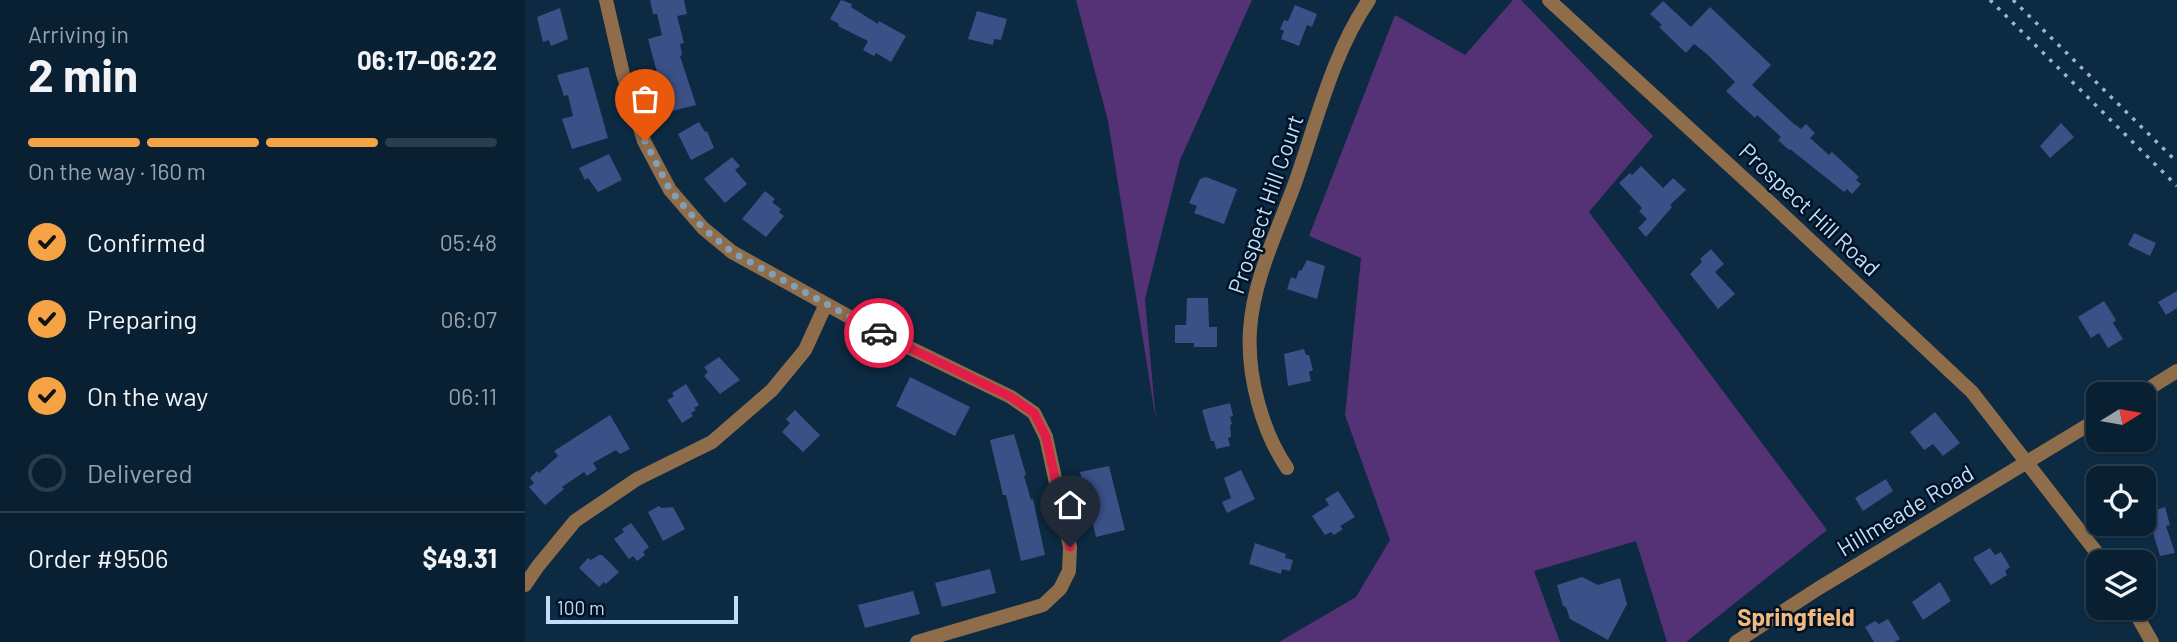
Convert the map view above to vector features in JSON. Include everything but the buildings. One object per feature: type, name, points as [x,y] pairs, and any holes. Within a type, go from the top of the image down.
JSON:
[{"type":"street","points":[[607,0],[623,74],[645,141],[670,190],[703,228],[732,252],[873,330],[1011,397],[1034,413],[1046,437],[1070,547],[1069,570],[1060,589],[1043,605],[917,642]]},
{"type":"street","name":"Prospect Hill Court","points":[[1287,468],[1275,450],[1253,376],[1249,333],[1252,313],[1262,272],[1341,51],[1356,19],[1369,0]]},
{"type":"street","name":"Prospect Hill Road","points":[[1549,0],[1972,392],[2095,550]]},
{"type":"street","points":[[525,585],[575,521],[638,479],[712,442],[772,390],[805,350],[826,304]]},
{"type":"street","points":[[2156,384],[2177,371]]},
{"type":"street","name":"Hillmeade Road","points":[[1736,642],[1829,582],[2086,426]]},
{"type":"street","points":[[2139,620],[2152,642]]},
{"type":"shaded area","points":[[1076,0],[1252,0],[1180,160],[1145,299],[1156,421],[1108,121]]},
{"type":"shaded area","points":[[1513,0],[1521,0],[1653,136],[1589,212],[1827,530],[1686,642],[1667,642],[1636,541],[1534,571],[1560,642],[1279,642],[1356,597],[1390,540],[1345,415],[1361,258],[1309,236],[1395,15],[1465,55]]},
{"type":"railway","points":[[1990,0],[2177,186]]},
{"type":"railway","points":[[2013,0],[2177,162]]},
{"type":"way so far","points":[[645,141],[670,190],[703,228],[732,252],[879,333]]},
{"type":"district","name":"Springfield","points":[[1796,616]]},
{"type":"route","points":[[879,333],[1011,397],[1034,413],[1046,437],[1070,547]]}]
